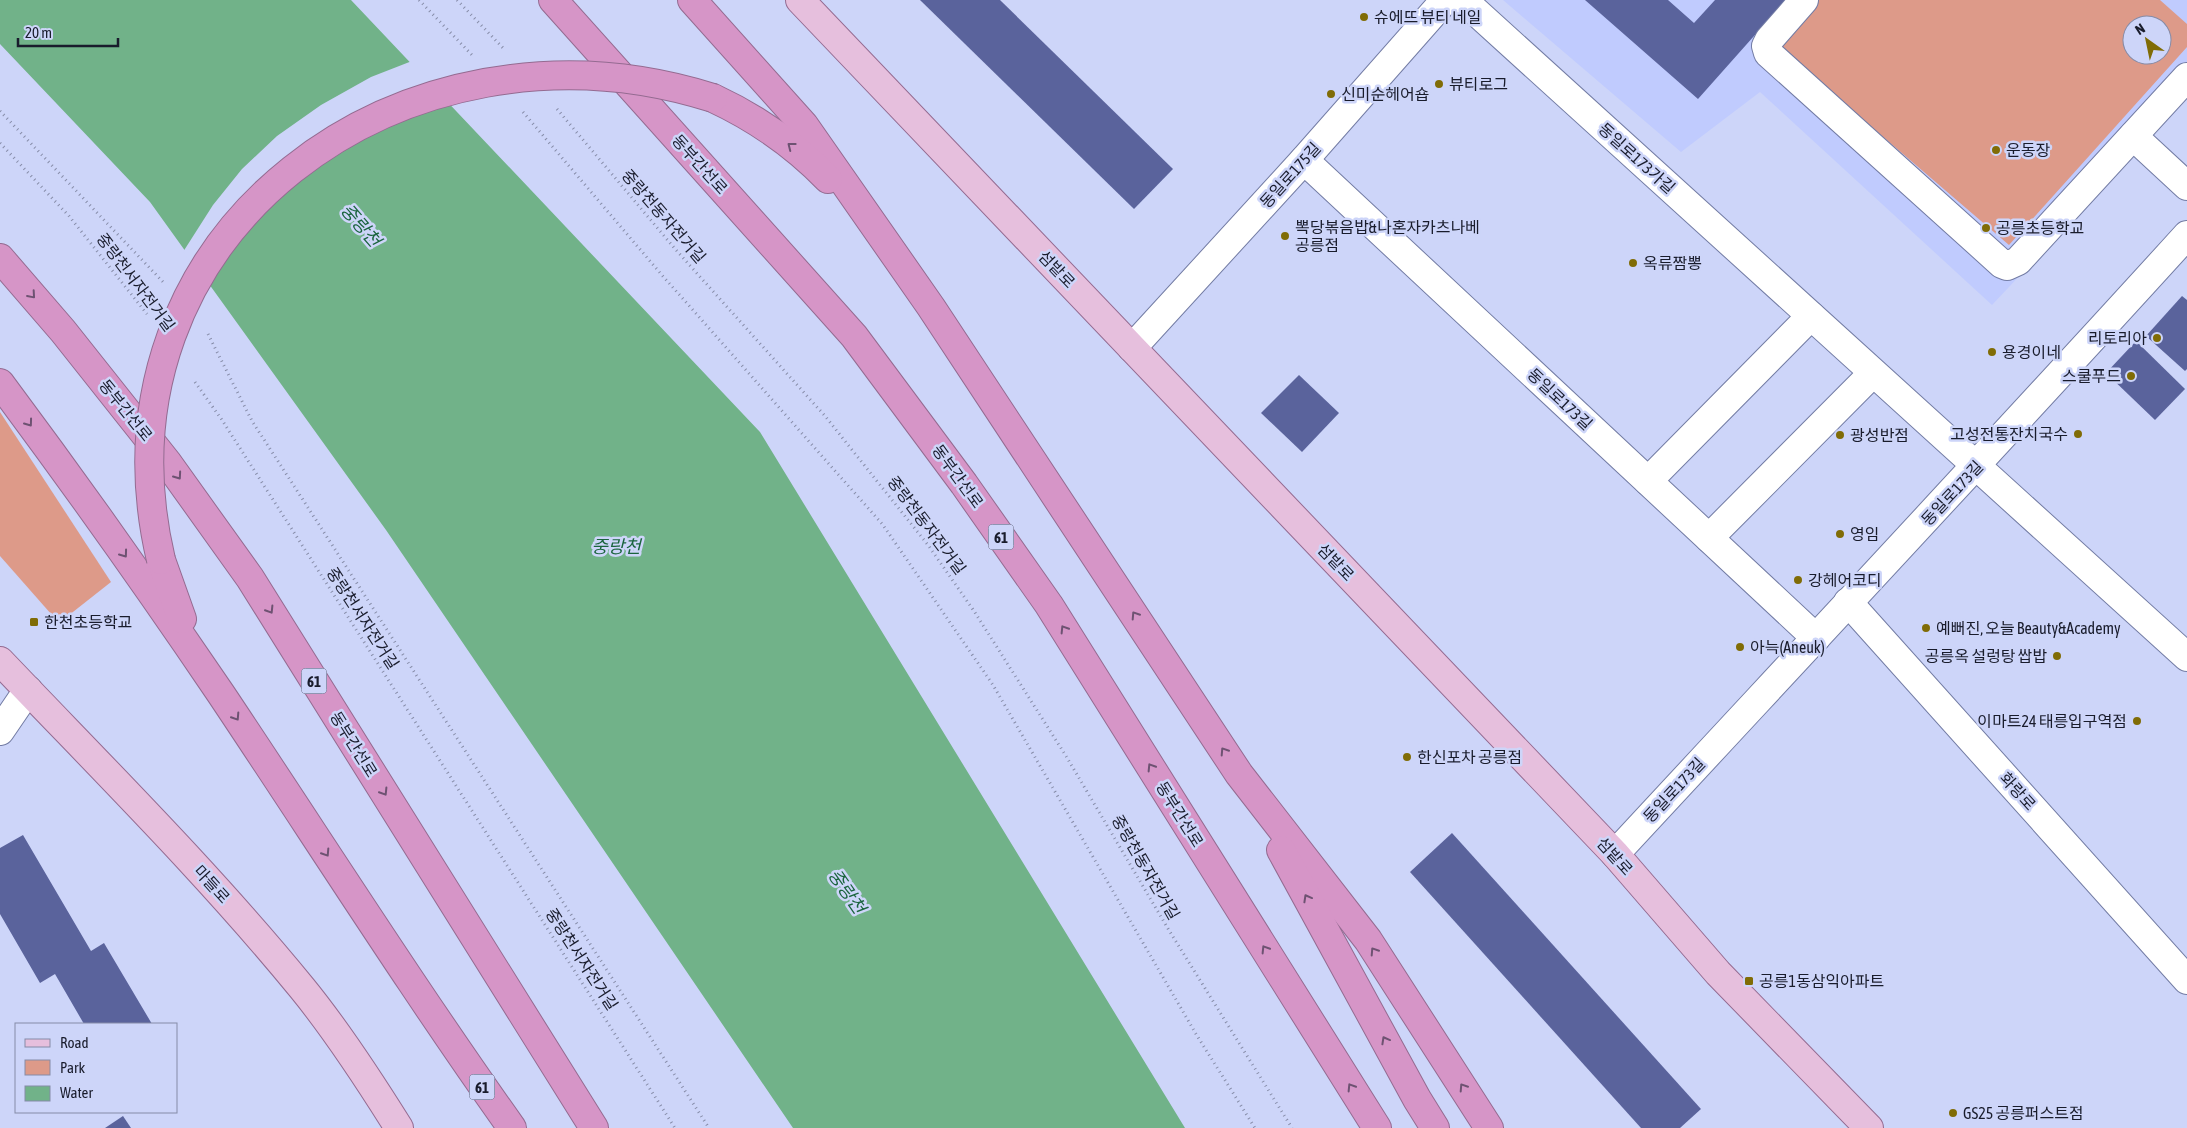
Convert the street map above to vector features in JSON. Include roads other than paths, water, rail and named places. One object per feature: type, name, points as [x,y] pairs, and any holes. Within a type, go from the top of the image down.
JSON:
[{"type":"highway","name":"동부간선로","points":[[553,0],[854,336],[964,484],[1050,605],[1376,1128]]},
{"type":"highway","points":[[692,0],[804,125],[931,307],[1239,774],[1368,940],[1489,1128]]},
{"type":"highway","points":[[220,693],[182,619],[161,560],[150,496],[149,434],[156,379],[169,333],[189,285],[223,228],[262,182],[299,149],[335,123],[388,95],[446,75],[494,65],[537,62],[603,66],[660,78],[713,98],[763,126],[808,159],[846,198],[886,244]]},
{"type":"highway","name":"동부간선로","points":[[0,258],[63,331],[167,462],[250,578],[594,1128]]},
{"type":"highway","points":[[0,383],[134,568],[220,693],[453,1046],[500,1128]]},
{"type":"highway","points":[[1239,774],[1417,1099],[1435,1128]]},
{"type":"highway","name":"61","points":[[453,1046],[512,1128]]},
{"type":"main road","name":"섬밭로","points":[[800,0],[1615,854],[1718,973],[1869,1128]]},
{"type":"main road","name":"마들로","points":[[0,661],[195,866],[303,990],[350,1054],[399,1128]]},
{"type":"street","name":"동일로175길","points":[[1132,348],[1304,160],[1445,0]]},
{"type":"street","name":"동일로173가길","points":[[1463,0],[1976,467]]},
{"type":"street","points":[[1804,0],[1769,40],[1766,46],[1768,53],[2002,264],[2007,266],[2018,261],[2187,77]]},
{"type":"street","points":[[2133,136],[2187,186]]},
{"type":"street","name":"동일로173길","points":[[1304,160],[1816,638]]},
{"type":"street","name":"동일로173길","points":[[1615,854],[1848,602],[1976,467],[2187,235]]},
{"type":"street","points":[[1648,481],[1811,316]]},
{"type":"street","points":[[1709,538],[1874,373]]},
{"type":"street","points":[[1976,467],[2187,657]]},
{"type":"street","name":"화랑로","points":[[1848,602],[2187,980]]},
{"type":"street","points":[[0,731],[28,690]]},
{"type":"water","name":"중랑천","points":[[0,0],[351,0],[760,432],[1185,1128],[793,1128],[386,530],[150,202],[0,44]]},
{"type":"place","name":"슈에뜨 뷰티 네일","points":[[1364,17]]},
{"type":"place","name":"뷰티로그","points":[[1439,84]]},
{"type":"place","name":"신미순헤어숍","points":[[1331,94]]},
{"type":"place","name":"운동장","points":[[1996,150]]},
{"type":"place","name":"공릉초등학교","points":[[1986,228]]},
{"type":"place","name":"뽁당볶음밥&나혼자카츠나베 공릉점","points":[[1285,236]]},
{"type":"place","name":"옥류짬뽕","points":[[1633,263]]},
{"type":"place","name":"리토리아","points":[[2157,338]]},
{"type":"place","name":"용경이네","points":[[1992,352]]},
{"type":"place","name":"스쿨푸드","points":[[2131,376]]},
{"type":"place","name":"고성전통잔치국수","points":[[2078,434]]},
{"type":"place","name":"광성반점","points":[[1840,435]]},
{"type":"place","name":"영임","points":[[1840,534]]},
{"type":"place","name":"강헤어코디","points":[[1798,580]]},
{"type":"place","name":"한천초등학교","points":[[34,622]]},
{"type":"place","name":"예뻐진, 오늘 Beauty&Academy","points":[[1926,628]]},
{"type":"place","name":"아늑(Aneuk)","points":[[1740,647]]},
{"type":"place","name":"공릉옥 설렁탕 쌉밥","points":[[2057,656]]},
{"type":"place","name":"이마트24 태릉입구역점","points":[[2137,721]]},
{"type":"place","name":"한신포차 공릉점","points":[[1407,757]]},
{"type":"place","name":"공릉1동삼익아파트","points":[[1749,981]]},
{"type":"place","name":"GS25 공릉퍼스트점","points":[[1953,1113]]}]
